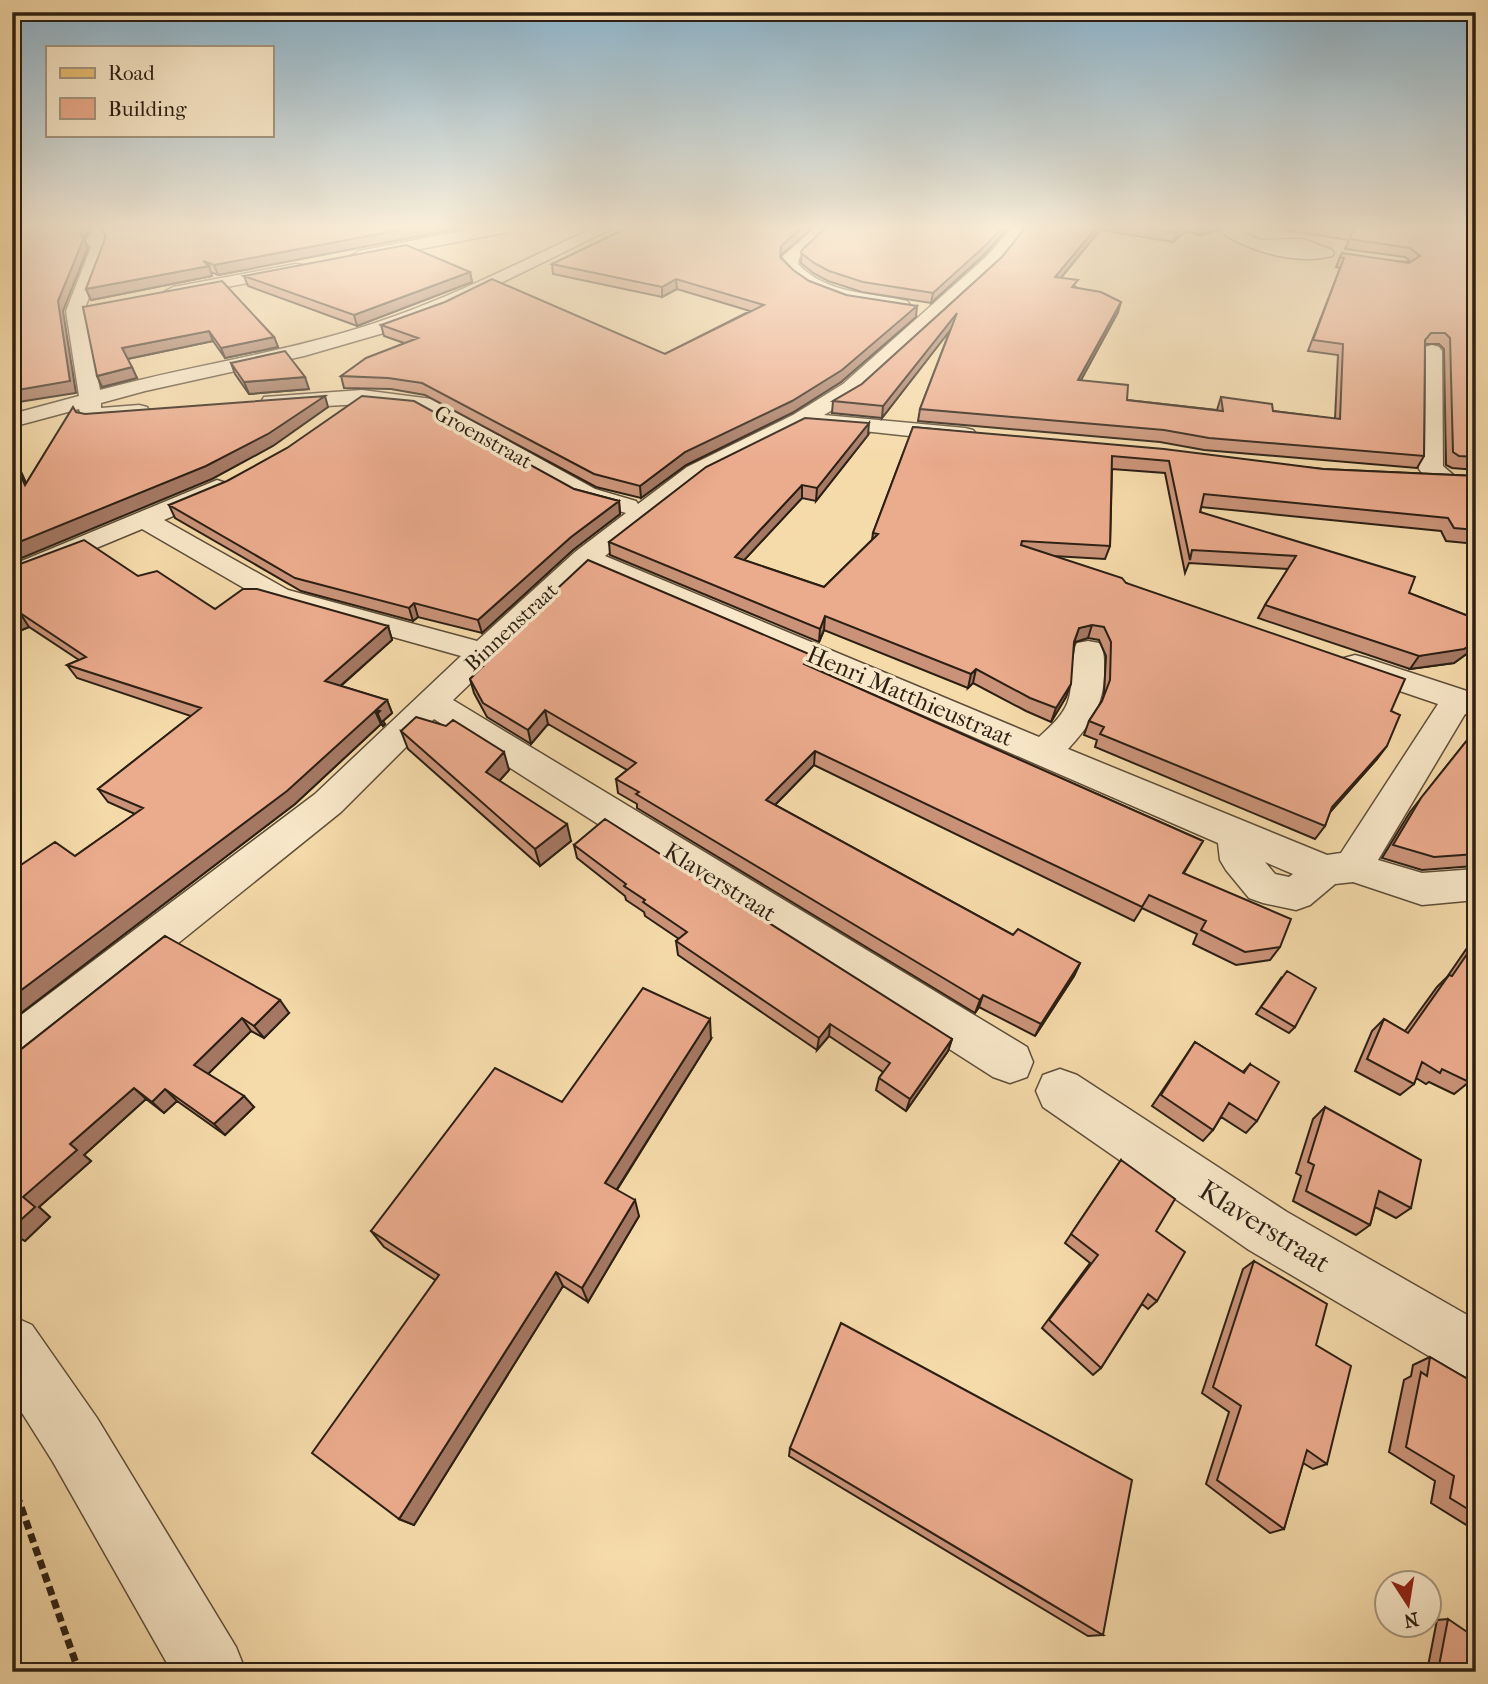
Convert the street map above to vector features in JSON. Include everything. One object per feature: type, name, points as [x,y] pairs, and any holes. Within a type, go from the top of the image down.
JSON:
[{"type":"street","points":[[83,306],[90,398]]},
{"type":"street","points":[[13,421],[264,344],[349,321],[390,306]]},
{"type":"street","points":[[90,398],[297,352],[380,328],[441,306]]},
{"type":"street","points":[[900,306],[937,312]]},
{"type":"street","name":"Binnenstraat","points":[[12,1049],[328,803],[483,652],[585,558],[696,472],[802,420],[851,389],[944,306]]},
{"type":"street","points":[[1409,478],[1457,480],[1431,469],[1432,351]]},
{"type":"street","points":[[328,421],[362,397]]},
{"type":"street","name":"Groenstraat","points":[[245,404],[362,397],[424,404],[586,494],[604,501],[646,510]]},
{"type":"street","points":[[90,398],[164,410]]},
{"type":"street","points":[[802,420],[985,437]]},
{"type":"street","points":[[12,575],[145,520],[243,475]]},
{"type":"street","points":[[145,520],[278,596],[483,652]]},
{"type":"street","name":"Henri Matthieustraat","points":[[585,558],[1236,835],[1339,868],[1422,889],[1476,884]]},
{"type":"street","points":[[1045,752],[1082,713],[1089,691],[1088,650]]},
{"type":"street","points":[[1327,655],[1467,703],[1339,868]]},
{"type":"street","name":"Klaverstraat","points":[[431,702],[1010,1062]]},
{"type":"street","name":"Klaverstraat","points":[[1060,1091],[1268,1231],[1476,1352]]},
{"type":"street","points":[[12,1345],[75,1440],[211,1672]]},
{"type":"path","points":[[12,1481],[79,1672]]},
{"type":"building","points":[[12,306],[59,306],[70,381],[12,391]]},
{"type":"building","points":[[245,306],[274,337],[221,348],[209,331],[122,348],[132,367],[97,376],[83,307]]},
{"type":"building","points":[[327,306],[379,306],[354,315]]},
{"type":"building","points":[[435,306],[553,306],[665,354],[763,306],[917,306],[842,370],[792,401],[685,452],[640,486],[594,474],[422,383],[341,376],[366,358],[418,338],[381,325]]},
{"type":"building","points":[[948,306],[1119,306],[1078,380],[1128,385],[1127,400],[1223,411],[1221,397],[1272,404],[1273,411],[1340,419],[1343,344],[1313,340],[1326,306],[1476,306],[1476,457],[1459,456],[1453,452],[1450,338],[1445,333],[1431,333],[1425,340],[1424,456],[920,409],[957,313],[883,406],[833,401],[862,384]]},
{"type":"building","points":[[285,351],[305,377],[244,382],[231,363]]},
{"type":"building","points":[[325,396],[268,434],[206,466],[12,545],[12,456],[25,485],[73,407],[76,412],[85,414]]},
{"type":"building","points":[[362,396],[414,401],[574,489],[619,501],[571,537],[478,620],[414,603],[409,608],[295,578],[169,505],[227,481],[287,448]]},
{"type":"building","points":[[805,418],[869,423],[817,488],[802,485],[735,557],[824,587],[878,534],[873,533],[913,427],[1164,449],[1323,469],[1476,476],[1476,530],[1454,528],[1448,518],[1204,494],[1200,512],[1415,577],[1409,593],[1476,619],[1476,641],[1464,649],[1419,656],[1265,605],[1296,556],[1192,550],[1190,560],[1169,461],[1112,456],[1110,546],[1022,541],[1021,545],[1122,578],[1126,583],[1405,679],[1391,711],[1400,715],[1387,746],[1332,807],[1325,826],[1100,734],[1104,727],[1089,721],[1102,701],[1110,680],[1111,642],[1104,627],[1092,625],[1079,628],[1074,642],[1071,684],[1056,708],[1030,698],[976,669],[971,674],[825,616],[820,629],[609,542],[706,467]]},
{"type":"building","points":[[84,540],[138,576],[157,571],[215,609],[243,589],[257,589],[388,626],[325,681],[387,700],[376,710],[380,711],[378,713],[375,711],[287,791],[12,997],[12,871],[55,842],[75,856],[143,808],[98,789],[201,708],[67,665],[86,657],[20,613],[12,617],[12,567]]},
{"type":"building","points":[[588,560],[809,654],[804,664],[1203,841],[1183,873],[1291,919],[1280,947],[1245,952],[1201,930],[1206,921],[1149,895],[1142,907],[815,751],[766,800],[1013,935],[1018,929],[1080,963],[1041,1024],[983,995],[980,1000],[636,794],[639,792],[616,779],[636,763],[545,710],[528,730],[483,703],[470,679],[520,630],[514,629]]},
{"type":"building","points":[[416,717],[446,726],[453,720],[504,752],[486,772],[567,824],[535,849],[401,731]]},
{"type":"building","points":[[1476,729],[1476,854],[1434,857],[1393,845],[1421,798]]},
{"type":"building","points":[[605,819],[952,1039],[910,1099],[879,1078],[890,1063],[830,1024],[819,1038],[676,941],[687,932],[643,902],[645,900],[624,886],[626,884],[574,845]]},
{"type":"building","points":[[165,936],[280,1000],[254,1026],[242,1018],[194,1065],[244,1096],[214,1124],[165,1089],[152,1102],[134,1088],[70,1144],[77,1150],[23,1197],[35,1207],[12,1228],[12,1055]]},
{"type":"building","points":[[1476,941],[1476,1070],[1469,1082],[1442,1069],[1440,1073],[1422,1062],[1414,1084],[1367,1059],[1384,1019],[1408,1033]]},
{"type":"building","points":[[1287,971],[1316,988],[1295,1027],[1261,1007]]},
{"type":"building","points":[[643,988],[710,1019],[605,1183],[635,1200],[582,1288],[556,1272],[399,1519],[312,1453],[439,1275],[371,1231],[495,1068],[562,1102]]},
{"type":"building","points":[[1195,1042],[1244,1073],[1250,1064],[1279,1082],[1257,1121],[1229,1103],[1213,1130],[1161,1095]]},
{"type":"building","points":[[1325,1107],[1421,1160],[1411,1208],[1379,1191],[1370,1225],[1306,1191],[1314,1165],[1308,1162]]},
{"type":"building","points":[[1121,1160],[1175,1199],[1156,1231],[1185,1252],[1157,1301],[1148,1294],[1101,1368],[1049,1320],[1098,1255],[1071,1234]]},
{"type":"building","points":[[1254,1261],[1327,1304],[1316,1345],[1351,1366],[1327,1464],[1307,1450],[1284,1529],[1217,1480],[1241,1406],[1213,1387]]},
{"type":"building","points":[[841,1323],[1132,1480],[1103,1635],[790,1448]]},
{"type":"building","points":[[1430,1357],[1476,1384],[1476,1514],[1450,1498],[1454,1476],[1406,1447],[1421,1372],[1427,1376]]},
{"type":"building","points":[[1448,1619],[1476,1638],[1476,1672],[1438,1671]]}]
